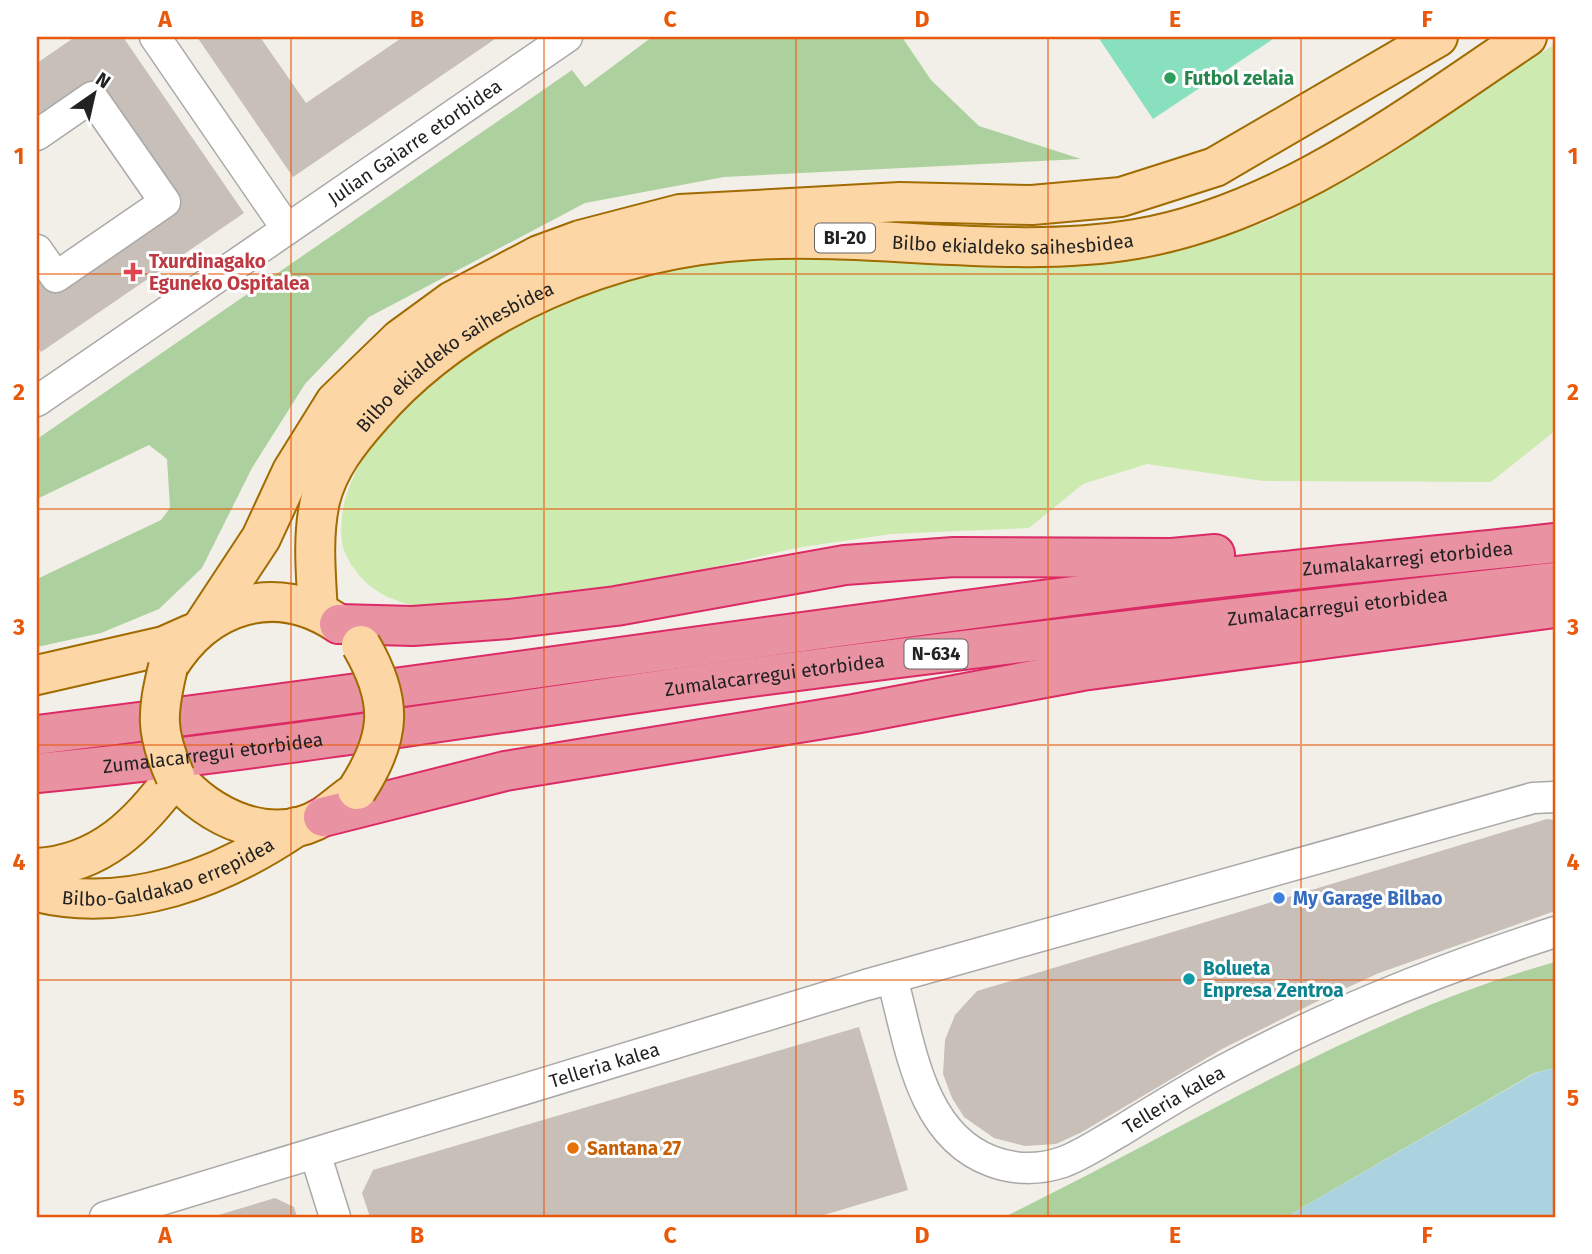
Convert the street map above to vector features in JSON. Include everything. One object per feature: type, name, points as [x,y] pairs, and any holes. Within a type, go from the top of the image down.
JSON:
[{"type":"highway","points":[[339,627],[413,626],[509,619],[616,606],[845,565],[954,557],[1172,558],[1555,519]]},
{"type":"highway","name":"Zumalakarregi etorbidea","points":[[1260,575],[1555,543]]},
{"type":"highway","name":"Zumalacarregui etorbidea","points":[[37,735],[314,701],[710,643],[1109,591],[1260,575]]},
{"type":"highway","name":"Zumalacarregui etorbidea","points":[[37,773],[319,740],[716,682],[1114,631],[1555,582]]},
{"type":"highway","name":"N-634","points":[[309,822],[505,771],[854,714],[1082,671],[1555,608]]},
{"type":"main road","name":"Bilbo ekialdeko saihesbidea","points":[[198,629],[261,538],[292,471],[335,402],[400,339],[442,309],[538,255],[580,240],[680,214],[900,202],[1032,205],[1121,197],[1215,167],[1438,37]]},
{"type":"main road","name":"Bilbo ekialdeko saihesbidea","points":[[339,627],[316,528],[320,500],[342,453],[387,398],[408,378],[477,326],[517,304],[599,270],[707,243],[819,238],[1050,245],[1136,239],[1201,223],[1275,193],[1322,168],[1416,111],[1527,37]]},
{"type":"main road","points":[[37,675],[164,646],[233,608],[260,603],[297,605],[339,627],[377,673],[385,714],[376,760],[357,790],[309,822],[268,829],[228,820],[202,805],[175,776],[163,748],[158,709],[169,667],[198,629]]},
{"type":"main road","name":"Bilbo-Galdakao errepidea","points":[[37,868],[51,867],[102,851],[131,830],[175,776]]},
{"type":"main road","name":"Bilbo-Galdakao errepidea","points":[[37,892],[61,898],[136,897],[185,883],[252,854],[309,822]]},
{"type":"main road","points":[[37,914],[136,897]]},
{"type":"street","points":[[155,37],[287,229]]},
{"type":"street","name":"Julian Gaiarre etorbidea","points":[[37,401],[287,229],[537,45],[567,37]]},
{"type":"street","points":[[37,135],[92,97],[165,202],[56,277],[37,250]]},
{"type":"street","name":"Telleria kalea","points":[[104,1217],[892,978],[1533,798],[1555,797]]},
{"type":"street","name":"Telleria kalea","points":[[892,978],[923,1090],[937,1118],[961,1144],[990,1161],[1023,1168],[1049,1167],[1101,1142],[1226,1069],[1342,1011],[1452,966],[1555,932]]},
{"type":"street","points":[[315,1153],[335,1217]]},
{"type":"green space","points":[[652,37],[902,37],[931,80],[979,126],[1081,159],[724,177],[585,203],[369,317],[305,384],[252,468],[202,568],[159,609],[101,633],[37,647],[37,579],[161,520],[170,508],[167,459],[149,445],[37,499],[37,439],[572,70],[585,87]]},
{"type":"green space","name":"Futbol zelaia","points":[[1098,37],[1276,37],[1153,119]]},
{"type":"green space","points":[[1555,44],[1555,431],[1491,482],[1263,481],[1147,464],[1083,484],[1029,528],[891,534],[796,548],[669,578],[444,609],[414,606],[388,597],[365,581],[345,552],[342,516],[351,484],[367,452],[390,422],[418,394],[480,346],[561,302],[627,279],[718,258],[1158,253],[1215,240],[1271,220],[1349,178]]},
{"type":"green space","points":[[1555,962],[1555,1068],[1534,1073],[1286,1217],[1004,1217],[1343,1044],[1483,985]]},
{"type":"water","points":[[1555,1068],[1555,1217],[1286,1217],[1535,1073]]},
{"type":"building","points":[[75,37],[123,37],[244,213],[41,352],[37,346],[37,250],[56,277],[165,202],[92,97],[37,135],[37,63]]},
{"type":"building","points":[[197,37],[260,37],[306,103],[403,37],[498,37],[293,177]]},
{"type":"building","name":"Bolueta Enpresa Zentroa","points":[[1547,819],[1555,820],[1555,911],[1379,973],[1318,1001],[1222,1049],[1082,1132],[1056,1144],[1025,1146],[994,1138],[964,1117],[952,1098],[943,1074],[945,1040],[955,1015],[977,991]]},
{"type":"building","points":[[859,1027],[908,1190],[817,1217],[370,1217],[362,1193],[373,1170]]},
{"type":"building","points":[[275,1198],[294,1207],[297,1217],[212,1217]]},
{"type":"place","name":"Futbol zelaia","points":[[1170,78]]},
{"type":"place","name":"Txurdinagako Eguneko Ospitalea","points":[[133,272]]},
{"type":"place","name":"My Garage Bilbao","points":[[1279,898]]},
{"type":"place","name":"Bolueta Enpresa Zentroa","points":[[1189,979]]},
{"type":"place","name":"Santana 27","points":[[573,1148]]}]
